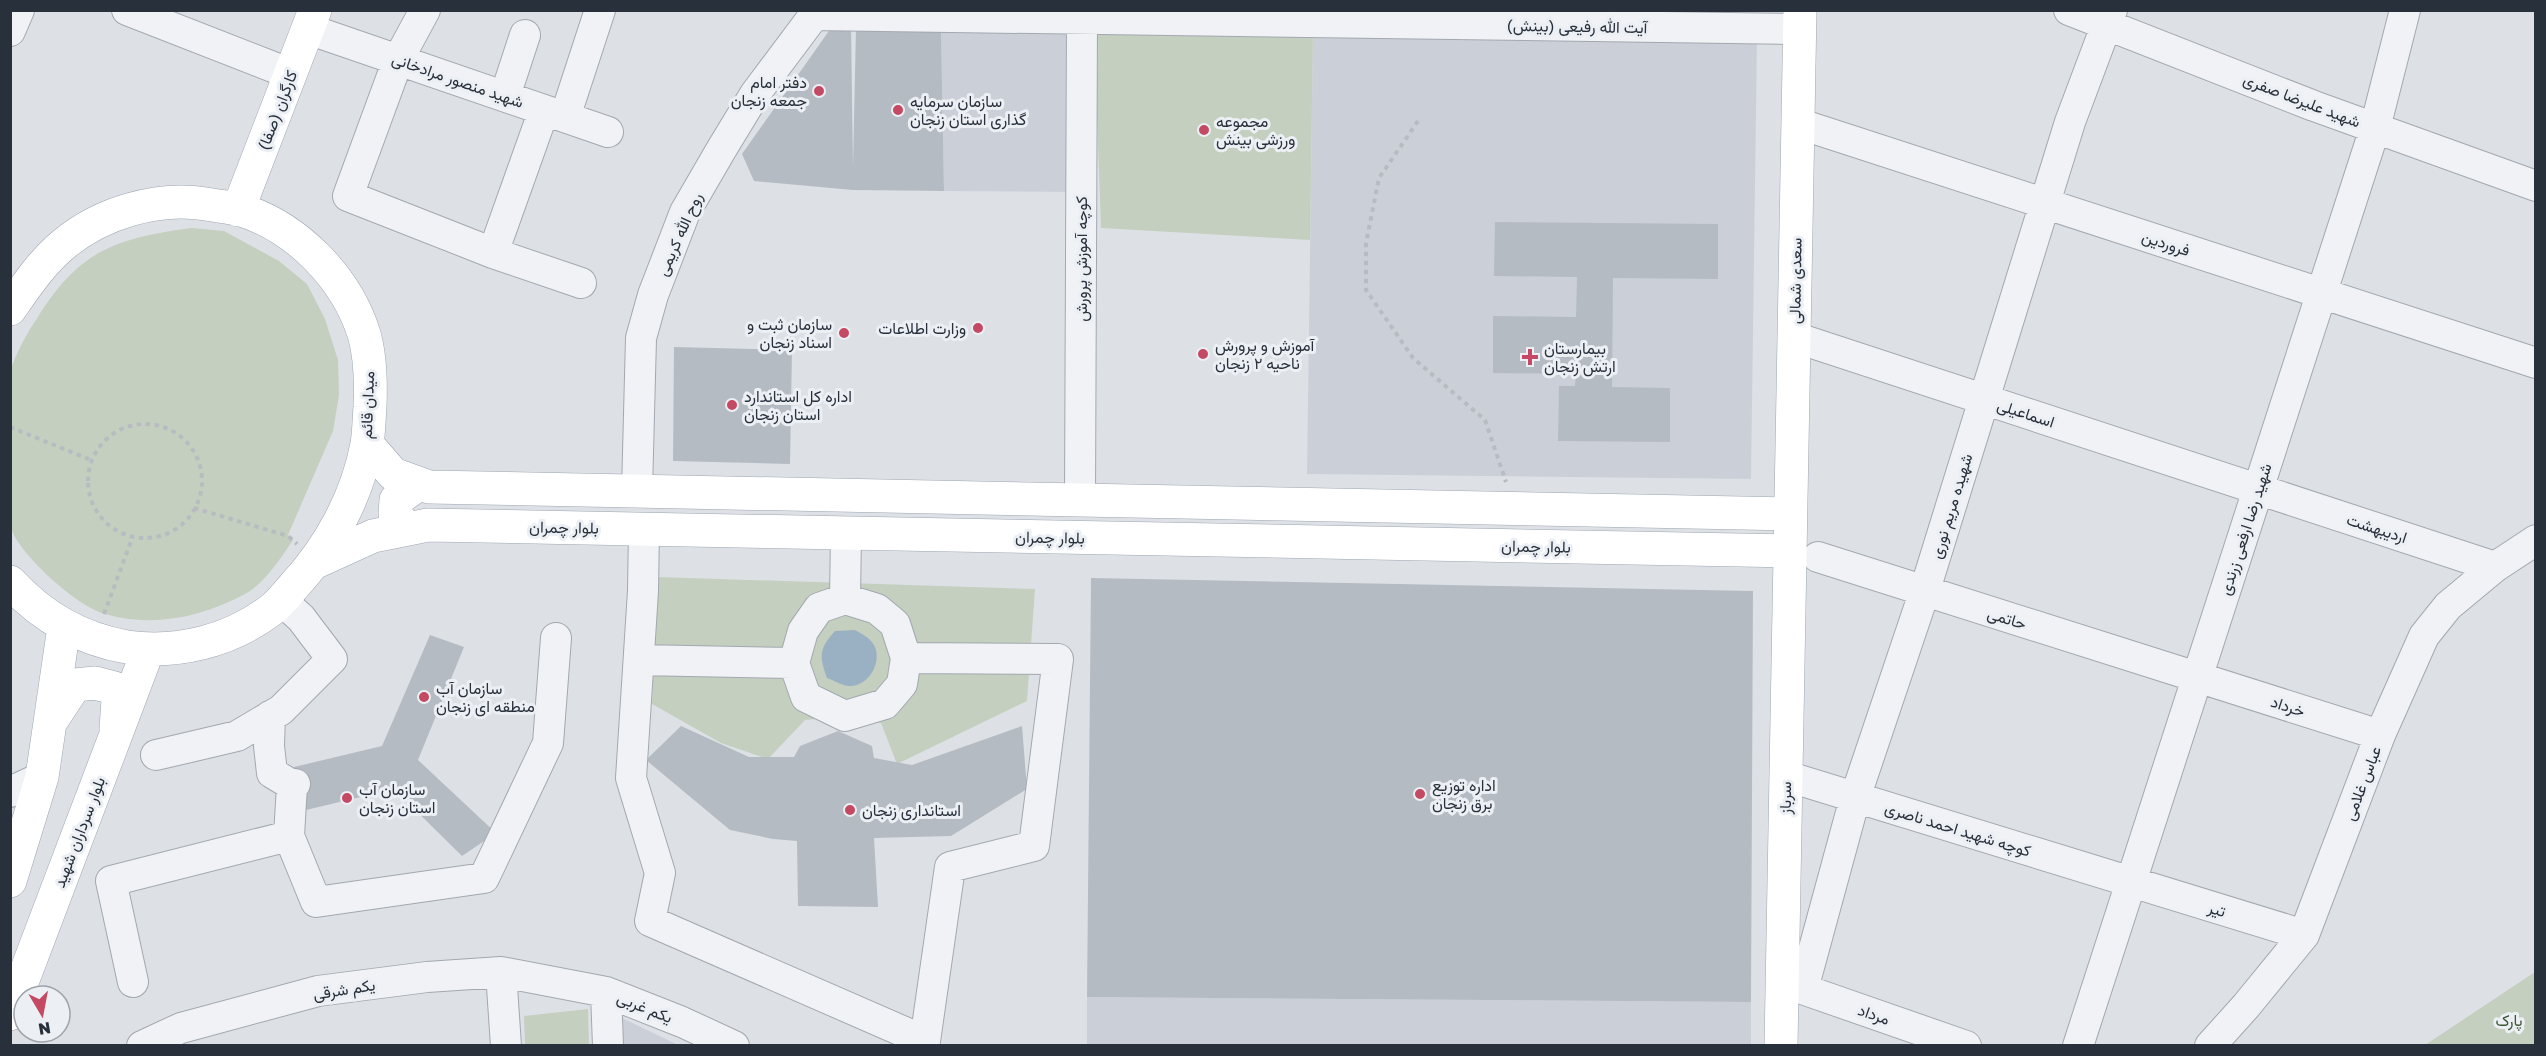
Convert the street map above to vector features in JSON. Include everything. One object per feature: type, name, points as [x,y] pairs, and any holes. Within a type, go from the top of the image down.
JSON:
[{"type":"main road","name":"کارگران (صفا)","points":[[238,210],[312,20]]},
{"type":"main road","name":"سعدی شمالی","points":[[1799,20],[1790,514],[1804,554]]},
{"type":"main road","name":"میدان قائم","points":[[10,309],[32,277],[64,244],[103,219],[147,205],[193,202],[238,210],[281,228],[317,257],[345,293],[364,335],[372,380],[367,444],[348,506],[316,562],[272,609],[234,632],[192,646],[148,650],[104,643],[64,627],[28,601],[10,582]]},
{"type":"main road","points":[[367,444],[393,474],[429,487],[1790,514]]},
{"type":"main road","points":[[407,529],[394,514],[396,500],[419,484]]},
{"type":"main road","points":[[1080,500],[1080,537]]},
{"type":"main road","points":[[1709,549],[1722,541],[1726,534],[1726,526],[1719,513]]},
{"type":"main road","name":"بلوار چمران","points":[[316,562],[373,536],[428,525],[1709,549],[1804,554]]},
{"type":"main road","name":"سرباز","points":[[1781,1046],[1792,986],[1786,776],[1804,554]]},
{"type":"main road","points":[[10,881],[42,777],[64,627]]},
{"type":"main road","name":"بلوار سرداران شهید","points":[[10,1014],[148,650]]},
{"type":"main road","points":[[50,722],[75,685],[95,683],[114,688],[118,700],[116,736]]},
{"type":"street","points":[[10,31],[19,10]]},
{"type":"street","points":[[127,10],[291,74]]},
{"type":"street","points":[[425,10],[398,60],[348,195],[493,253],[581,283]]},
{"type":"street","points":[[493,253],[600,10]]},
{"type":"street","name":"شهید علیرضا صفری","points":[[2069,10],[2110,18],[2375,128],[2535,186]]},
{"type":"street","name":"شهید رضا ارفعی زرندی","points":[[2078,1046],[2375,128],[2405,10]]},
{"type":"street","name":"آیت الله رفیعی (بینش)","points":[[817,13],[1082,19],[1388,17],[1799,20]]},
{"type":"street","name":"روح الله کریمی","points":[[637,491],[641,338],[653,295],[685,212],[715,160],[755,94],[817,13]]},
{"type":"street","name":"شهیده مریم نوری","points":[[1792,986],[1924,593],[2070,122],[2110,18]]},
{"type":"street","name":"کوچه آموزش پرورش","points":[[1080,500],[1082,19]]},
{"type":"street","name":"شهید منصور مرادخانی","points":[[312,20],[398,60],[608,132]]},
{"type":"street","points":[[505,96],[525,35]]},
{"type":"street","name":"فروردین","points":[[1797,123],[2535,363]]},
{"type":"street","name":"اسماعیلی","points":[[1794,337],[2258,489]]},
{"type":"street","name":"اردیبهشت","points":[[2258,489],[2495,567]]},
{"type":"street","points":[[644,529],[639,660],[631,778],[660,873],[650,921],[925,1041],[950,867],[1034,846],[1058,659],[906,658]]},
{"type":"street","points":[[845,599],[846,533]]},
{"type":"street","name":"عباس غلامی","points":[[2210,1046],[2247,1006],[2304,935],[2380,735],[2424,636],[2448,606],[2495,567],[2535,540]]},
{"type":"street","name":"حاتمی","points":[[1804,554],[2197,677]]},
{"type":"street","points":[[845,599],[877,609],[895,624],[906,658],[902,684],[885,704],[845,716],[806,696],[794,663],[803,631],[819,608],[845,599]]},
{"type":"street","points":[[156,755],[237,736],[281,710],[332,659],[301,618],[281,600]]},
{"type":"street","points":[[270,716],[269,746],[272,772],[293,784],[289,836],[316,902],[484,878],[548,743],[556,638]]},
{"type":"street","points":[[639,660],[794,663]]},
{"type":"street","name":"خرداد","points":[[2197,677],[2380,735]]},
{"type":"street","name":"کوچه شهید احمد ناصری","points":[[1786,776],[2131,882]]},
{"type":"street","points":[[10,792],[42,777]]},
{"type":"street","points":[[133,982],[111,881],[289,836]]},
{"type":"street","name":"تیر","points":[[2131,882],[2304,935]]},
{"type":"street","points":[[501,972],[506,1046]]},
{"type":"street","name":"یکم شرقی","points":[[142,1046],[181,1028],[318,991],[427,977],[501,972],[553,982]]},
{"type":"street","name":"یکم غربی","points":[[553,982],[606,992],[734,1046]]},
{"type":"street","name":"مرداد","points":[[1792,986],[1966,1046]]},
{"type":"street","points":[[606,992],[608,1046]]},
{"type":"path","points":[[1418,121],[1379,178],[1366,243],[1366,290],[1413,357],[1485,420],[1516,508]]},
{"type":"path","points":[[136,424],[156,425],[173,431],[187,442],[197,457],[201,474],[201,492],[194,508],[183,523],[168,532],[151,537],[133,536],[115,529],[100,516],[90,499],[87,479],[91,460],[102,443],[117,430],[136,424]]},
{"type":"path","points":[[10,427],[91,460]]},
{"type":"path","points":[[194,508],[288,536],[316,562]]},
{"type":"path","points":[[94,639],[133,536]]},
{"type":"shaded area","points":[[941,30],[1071,31],[1074,192],[944,191]]},
{"type":"shaded area","name":"بیمارستان ارتش زنجان","points":[[1313,33],[1757,38],[1751,479],[1307,474]]},
{"type":"shaded area","points":[[1087,997],[1751,1002],[1751,1045],[1087,1046]]},
{"type":"shaded area","points":[[618,1016],[678,1045],[620,1045]]},
{"type":"green space","name":"مجموعه ورزشی بینش","points":[[1094,28],[1313,33],[1310,240],[1101,228]]},
{"type":"green space","points":[[192,228],[224,231],[279,261],[307,284],[325,319],[338,360],[339,395],[333,431],[288,535],[293,540],[259,584],[229,602],[195,614],[159,620],[123,618],[97,611],[66,591],[32,559],[12,531],[9,504],[10,373],[32,325],[67,278],[84,263],[120,243]]},
{"type":"green space","points":[[657,577],[1035,589],[1027,701],[897,764],[881,723],[845,716],[805,720],[768,759],[721,743],[652,704]]},
{"type":"green space","name":"پارک","points":[[2535,972],[2535,1045],[2425,1045]]},
{"type":"green space","points":[[588,1009],[589,1045],[525,1045],[524,1016]]},
{"type":"water","points":[[855,630],[872,642],[877,658],[868,678],[856,685],[847,686],[827,678],[822,653],[835,631]]},
{"type":"building","points":[[851,25],[853,167],[856,27],[941,30],[944,191],[853,190],[754,181],[742,154],[831,28]]},
{"type":"building","points":[[1495,222],[1718,224],[1718,279],[1613,278],[1612,387],[1670,388],[1670,442],[1558,441],[1559,386],[1575,386],[1576,374],[1493,373],[1493,316],[1576,317],[1577,277],[1494,276]]},
{"type":"building","name":"اداره کل استاندارد استان زنجان","points":[[674,347],[792,350],[790,464],[673,461]]},
{"type":"building","name":"اداره توزیع برق زنجان","points":[[1091,578],[1753,591],[1751,1002],[1087,997]]},
{"type":"building","name":"سازمان آب منطقه ای زنجان","points":[[430,635],[464,647],[418,760],[496,833],[462,856],[394,789],[306,810],[294,767],[382,746]]},
{"type":"building","name":"استانداری زنجان","points":[[681,726],[749,757],[794,757],[800,746],[838,731],[872,746],[874,758],[912,765],[1022,726],[1027,789],[951,836],[874,838],[878,907],[798,906],[797,841],[773,839],[730,830],[646,760]]},
{"type":"place","name":"دفتر امام جمعه زنجان","points":[[819,91]]},
{"type":"place","name":"سازمان سرمایه گذاری استان زنجان","points":[[898,110]]},
{"type":"place","name":"مجموعه ورزشی بینش","points":[[1204,130]]},
{"type":"place","name":"وزارت اطلاعات","points":[[978,328]]},
{"type":"place","name":"سازمان ثبت و اسناد زنجان","points":[[844,333]]},
{"type":"place","name":"آموزش و پرورش ناحیه ۲ زنجان","points":[[1203,354]]},
{"type":"place","name":"بیمارستان ارتش زنجان","points":[[1530,357]]},
{"type":"place","name":"اداره کل استاندارد استان زنجان","points":[[732,405]]},
{"type":"place","name":"سازمان آب منطقه ای زنجان","points":[[424,697]]},
{"type":"place","name":"اداره توزیع برق زنجان","points":[[1420,794]]},
{"type":"place","name":"سازمان آب استان زنجان","points":[[347,798]]},
{"type":"place","name":"استانداری زنجان","points":[[850,810]]}]
